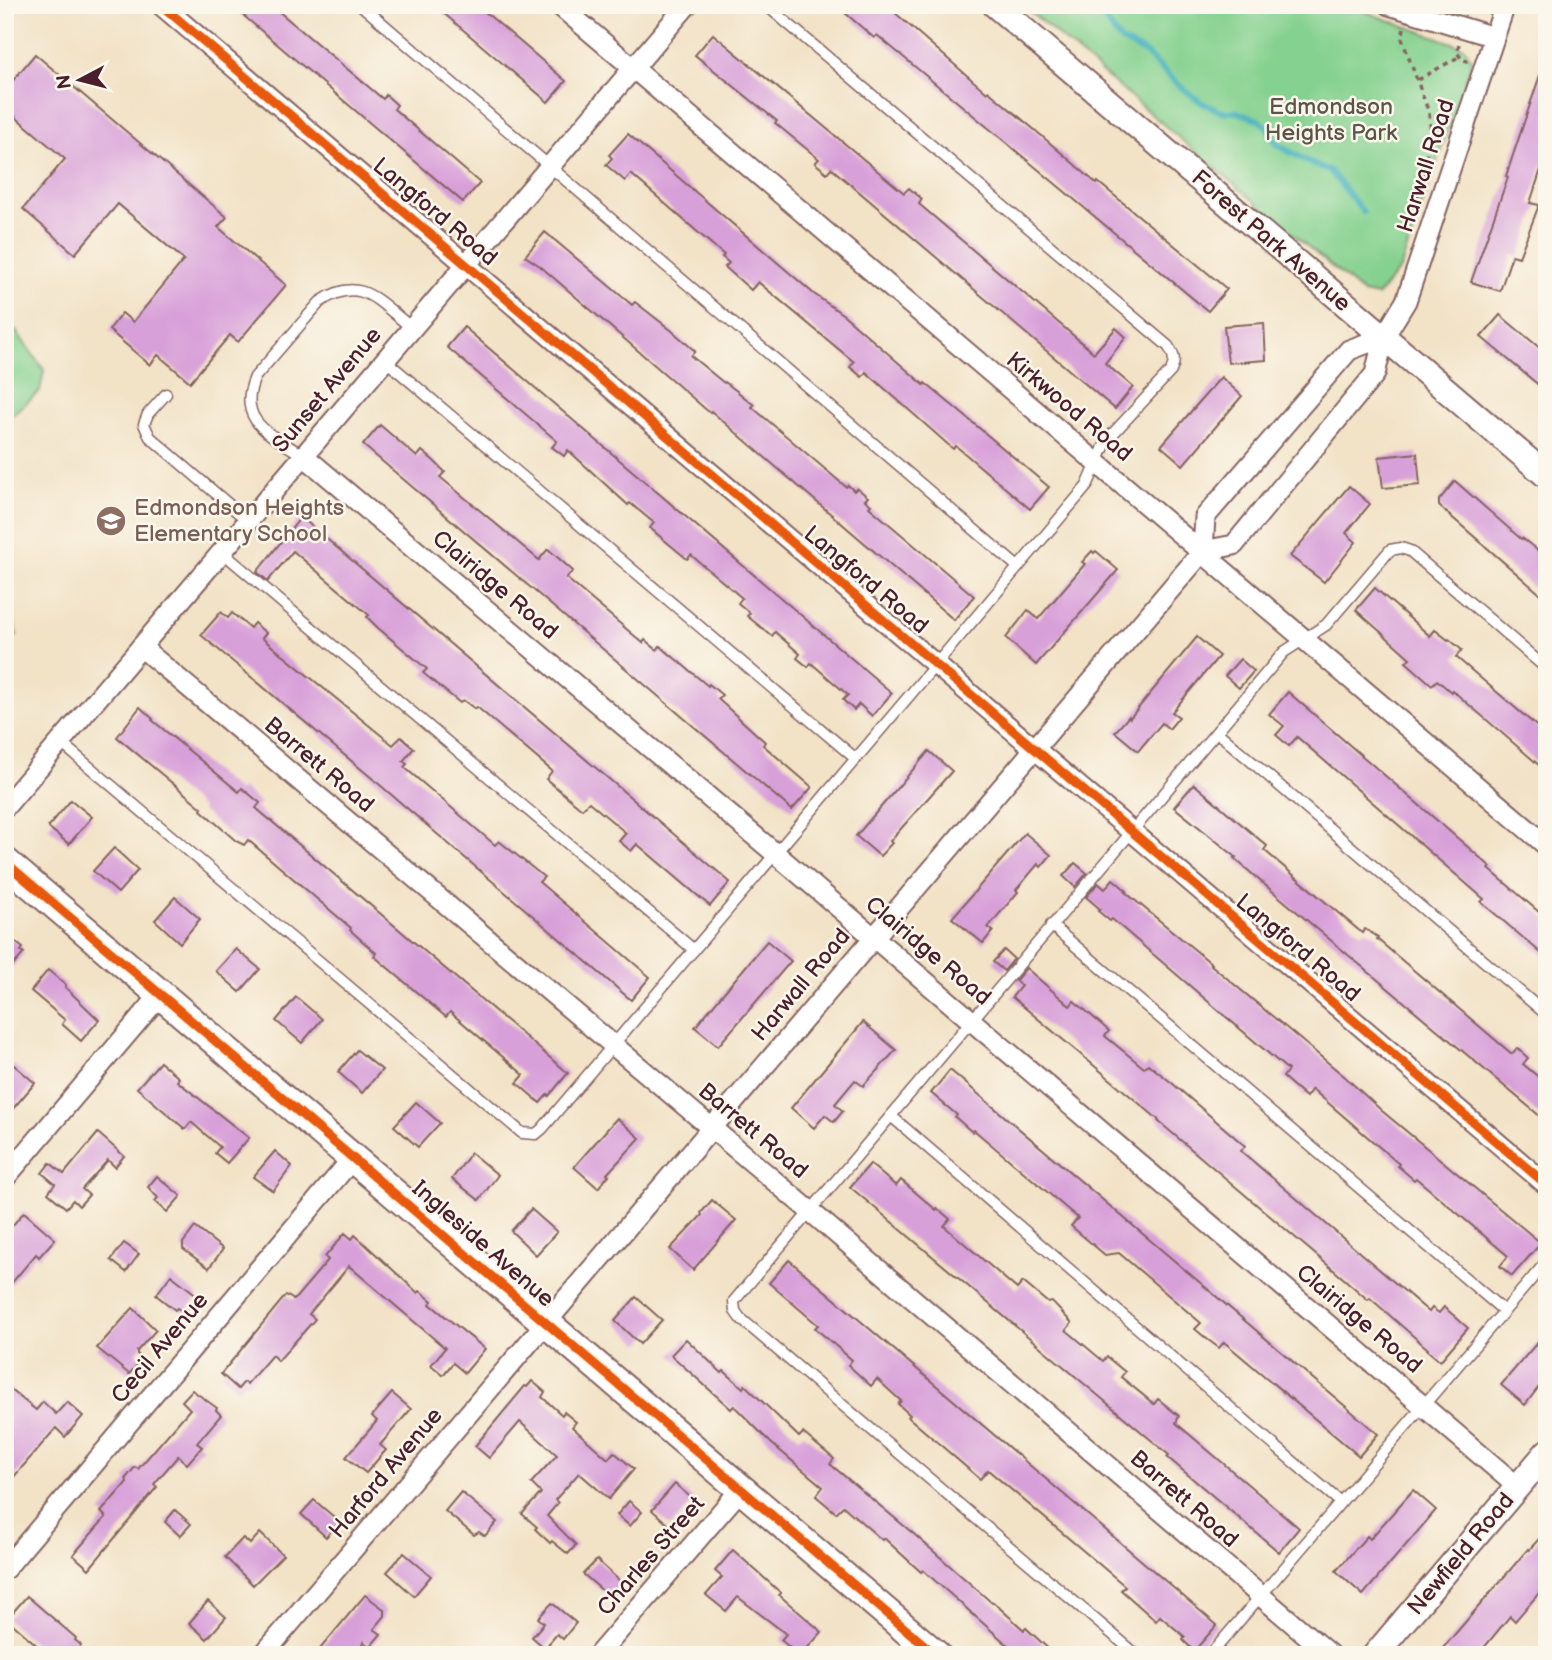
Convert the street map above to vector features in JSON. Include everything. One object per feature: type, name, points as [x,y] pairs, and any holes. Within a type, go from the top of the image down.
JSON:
[{"type":"main road","name":"Ingleside Avenue","points":[[5,862],[932,1654]]},
{"type":"street","name":"Langford Road","points":[[161,5],[1547,1185]]},
{"type":"street","name":"Kirkwood Road","points":[[559,5],[1547,846]]},
{"type":"street","name":"Sunset Avenue","points":[[5,807],[687,5]]},
{"type":"street","name":"Forest Park Avenue","points":[[995,5],[1547,477]]},
{"type":"street","points":[[1389,5],[1494,37]]},
{"type":"street","name":"Harwall Road","points":[[545,1323],[1203,551],[1234,545],[1375,374],[1384,337],[1406,301],[1505,5]]},
{"type":"street","points":[[1203,551],[1205,517],[1349,350],[1384,337]]},
{"type":"street","name":"Clairidge Road","points":[[304,456],[776,853],[1518,1487]]},
{"type":"street","name":"Barrett Road","points":[[141,647],[810,1211],[1330,1655]]},
{"type":"street","points":[[5,1178],[161,994]]},
{"type":"street","name":"Cecil Avenue","points":[[5,1569],[353,1157]]},
{"type":"street","name":"Harford Avenue","points":[[263,1655],[545,1323]]},
{"type":"street","name":"Newfield Road","points":[[1375,1655],[1547,1452]]},
{"type":"street","name":"Charles Street","points":[[598,1655],[741,1489]]},
{"type":"lane","points":[[361,5],[1018,567]]},
{"type":"lane","points":[[60,742],[522,1133],[536,1134],[542,1129],[1087,486],[1107,440],[1171,371],[1174,363],[1174,355],[1168,346],[766,5]]},
{"type":"lane","points":[[304,456],[259,426],[251,415],[250,390],[255,377],[320,302],[344,289],[357,289],[369,295],[412,328]]},
{"type":"lane","points":[[385,360],[856,759]]},
{"type":"lane","points":[[166,394],[148,414],[144,424],[150,436],[248,521]]},
{"type":"lane","points":[[1137,1655],[751,1327],[735,1311],[734,1301],[1284,652],[1326,625],[1390,550],[1401,548],[1410,551],[1547,669]]},
{"type":"lane","points":[[222,552],[694,950]]},
{"type":"lane","points":[[1217,732],[1547,1015]]},
{"type":"lane","points":[[1051,925],[1504,1311]]},
{"type":"lane","points":[[891,1116],[1339,1501]]},
{"type":"lane","points":[[1210,1655],[1547,1261]]},
{"type":"lane","points":[[1540,1655],[1547,1647]]},
{"type":"path","points":[[1409,12],[1402,38],[1429,113],[1431,133],[1417,199],[1438,206]]},
{"type":"path","points":[[1464,28],[1457,52],[1462,60],[1485,66]]},
{"type":"path","points":[[1418,80],[1460,56]]},
{"type":"green space","name":"Edmondson Heights Park","points":[[1022,5],[1354,5],[1371,14],[1464,47],[1471,58],[1470,67],[1400,269],[1377,296],[1363,293]]},
{"type":"green space","points":[[5,316],[44,370],[40,391],[5,421]]},
{"type":"green space","points":[[5,590],[17,636],[5,639]]},
{"type":"building","points":[[231,5],[271,5],[383,99],[386,95],[397,105],[394,109],[480,183],[463,202]]},
{"type":"building","points":[[434,5],[477,5],[566,81],[548,102]]},
{"type":"building","points":[[836,5],[886,5],[987,93],[988,91],[1227,289],[1208,311],[877,35],[874,38]]},
{"type":"building","points":[[713,34],[904,193],[909,188],[922,199],[919,204],[1094,353],[1116,328],[1126,337],[1105,363],[1133,387],[1115,409],[831,168],[827,173],[815,163],[819,159],[775,123],[777,121],[695,55]]},
{"type":"building","points":[[35,54],[227,217],[218,227],[286,285],[238,342],[230,335],[190,382],[158,355],[150,365],[109,330],[122,313],[133,322],[184,260],[118,204],[75,254],[23,209],[65,159],[5,108],[5,90]]},
{"type":"building","points":[[1543,66],[1547,66],[1547,151],[1530,203],[1539,205],[1519,257],[1512,255],[1500,291],[1471,282]]},
{"type":"building","points":[[628,134],[814,294],[845,316],[924,385],[925,383],[1049,487],[1030,509],[956,446],[953,449],[866,372],[862,377],[850,367],[854,362],[758,282],[751,290],[725,267],[729,263],[722,257],[724,255],[631,174],[625,181],[606,165],[612,158],[609,155]]},
{"type":"building","points":[[545,232],[632,305],[635,302],[671,330],[695,351],[691,356],[754,405],[752,407],[846,487],[848,485],[854,491],[857,488],[868,497],[865,500],[871,505],[869,507],[974,596],[954,620],[711,411],[710,413],[525,256]]},
{"type":"building","points":[[1500,315],[1547,354],[1547,392],[1481,337]]},
{"type":"building","points":[[1264,323],[1266,360],[1228,363],[1224,326]]},
{"type":"building","points":[[464,327],[892,693],[872,716],[859,704],[854,710],[843,700],[848,695],[811,663],[808,667],[797,658],[800,654],[775,632],[772,636],[747,616],[750,613],[738,603],[742,598],[691,555],[687,559],[650,528],[654,523],[630,503],[628,505],[568,450],[564,456],[552,447],[557,441],[447,347]]},
{"type":"building","points":[[1221,377],[1242,396],[1183,465],[1161,446]]},
{"type":"building","points":[[380,425],[417,457],[422,451],[434,461],[445,472],[440,477],[539,560],[548,549],[573,571],[566,578],[643,643],[645,640],[657,650],[660,646],[722,695],[718,699],[765,742],[763,745],[812,787],[792,810],[363,445]]},
{"type":"building","points":[[1417,453],[1420,485],[1383,488],[1379,457]]},
{"type":"building","points":[[1455,481],[1521,539],[1547,558],[1547,600],[1439,506],[1439,500]]},
{"type":"building","points":[[1349,486],[1370,504],[1346,533],[1356,542],[1324,582],[1290,556]]},
{"type":"building","points":[[301,517],[730,882],[710,906],[637,844],[631,851],[619,841],[626,833],[589,802],[582,809],[546,779],[552,771],[477,707],[475,709],[463,700],[460,703],[423,673],[427,669],[378,628],[367,617],[369,615],[293,551],[268,581],[257,572]]},
{"type":"building","points":[[1092,551],[1096,551],[1118,570],[1036,665],[1006,638],[1028,610],[1038,619],[1085,564],[1082,562]]},
{"type":"building","points":[[1375,588],[1430,636],[1435,630],[1462,650],[1456,657],[1547,735],[1547,772],[1452,690],[1451,692],[1437,680],[1432,685],[1406,662],[1410,658],[1356,610]]},
{"type":"building","points":[[221,612],[228,618],[232,613],[250,628],[254,623],[266,633],[262,638],[393,745],[401,737],[414,748],[403,761],[407,764],[404,767],[495,845],[499,841],[544,877],[539,882],[650,977],[631,1000],[201,635]]},
{"type":"building","points":[[1197,637],[1219,656],[1172,712],[1179,717],[1169,729],[1162,723],[1138,751],[1115,732],[1129,716],[1130,718]]},
{"type":"building","points":[[1240,659],[1254,671],[1239,688],[1225,676]]},
{"type":"building","points":[[1288,692],[1491,867],[1489,869],[1547,919],[1547,958],[1481,902],[1484,899],[1297,737],[1289,746],[1276,735],[1284,726],[1269,714]]},
{"type":"building","points":[[140,707],[239,792],[242,788],[260,803],[256,808],[568,1073],[549,1096],[548,1094],[540,1103],[517,1083],[524,1075],[450,1012],[446,1017],[374,956],[376,953],[350,930],[351,928],[248,840],[244,845],[236,841],[201,810],[202,808],[117,737]]},
{"type":"building","points":[[929,751],[952,771],[880,856],[856,836]]},
{"type":"building","points":[[1194,784],[1267,846],[1264,850],[1362,933],[1365,929],[1378,937],[1377,939],[1512,1054],[1517,1048],[1528,1058],[1523,1064],[1547,1084],[1547,1122],[1174,807]]},
{"type":"building","points":[[71,800],[92,817],[69,844],[48,827]]},
{"type":"building","points":[[1025,833],[1051,855],[1041,867],[1038,864],[1016,890],[1018,892],[988,927],[993,931],[983,943],[952,918]]},
{"type":"building","points":[[114,848],[138,870],[118,893],[93,871]]},
{"type":"building","points":[[1075,863],[1087,873],[1075,887],[1063,876]]},
{"type":"building","points":[[1113,879],[1382,1111],[1541,1243],[1512,1276],[1500,1266],[1508,1256],[1416,1178],[1414,1180],[1312,1089],[1306,1097],[1283,1077],[1288,1070],[1112,919],[1110,921],[1098,911],[1100,909],[1086,897],[1098,883],[1105,889]]},
{"type":"building","points":[[175,897],[200,919],[180,943],[155,920]]},
{"type":"building","points":[[5,934],[23,948],[21,951],[24,953],[5,975]]},
{"type":"building","points":[[767,941],[791,961],[718,1046],[695,1027]]},
{"type":"building","points":[[236,949],[260,969],[240,992],[216,971]]},
{"type":"building","points":[[1004,950],[1014,959],[1004,971],[993,962]]},
{"type":"building","points":[[1026,968],[1070,1006],[1074,1001],[1085,1010],[1109,1031],[1105,1036],[1144,1068],[1148,1064],[1172,1083],[1245,1146],[1241,1151],[1429,1312],[1432,1308],[1439,1313],[1444,1307],[1468,1328],[1440,1361],[1370,1298],[1368,1300],[1012,997],[1021,986],[1015,981]]},
{"type":"building","points":[[48,970],[99,1020],[81,1041],[62,1024],[65,1020],[31,991]]},
{"type":"building","points":[[296,997],[322,1019],[302,1043],[276,1021]]},
{"type":"building","points":[[863,1022],[896,1050],[863,1086],[855,1080],[835,1104],[843,1111],[834,1122],[825,1115],[814,1128],[791,1108]]},
{"type":"building","points":[[357,1050],[382,1070],[362,1093],[338,1072]]},
{"type":"building","points":[[160,1062],[179,1078],[177,1081],[249,1138],[227,1163],[215,1153],[220,1147],[191,1122],[185,1129],[137,1088]]},
{"type":"building","points":[[14,1065],[35,1083],[5,1118],[5,1075]]},
{"type":"building","points":[[950,1070],[1378,1434],[1359,1456],[1224,1342],[1219,1348],[1195,1329],[1201,1323],[1119,1253],[1105,1255],[1071,1226],[1078,1218],[955,1117],[957,1115],[931,1093]]},
{"type":"building","points":[[416,1102],[440,1123],[418,1147],[394,1126]]},
{"type":"building","points":[[617,1118],[640,1138],[607,1174],[609,1175],[598,1188],[574,1167]]},
{"type":"building","points":[[98,1133],[124,1156],[115,1167],[108,1160],[82,1189],[89,1195],[79,1206],[73,1200],[66,1208],[48,1193],[55,1184],[42,1173],[50,1163],[64,1174]]},
{"type":"building","points":[[275,1151],[292,1166],[273,1191],[253,1177]]},
{"type":"building","points":[[471,1153],[498,1175],[479,1200],[452,1179]]},
{"type":"building","points":[[870,1164],[896,1186],[901,1180],[950,1219],[944,1226],[1017,1289],[1023,1282],[1048,1303],[1052,1302],[1072,1323],[1066,1330],[1103,1361],[1107,1357],[1125,1372],[1121,1377],[1154,1404],[1158,1399],[1179,1416],[1176,1423],[1299,1528],[1279,1552],[1167,1457],[1169,1455],[850,1187]]},
{"type":"building","points":[[157,1176],[181,1196],[167,1212],[155,1201],[158,1198],[148,1187]]},
{"type":"building","points":[[712,1200],[736,1220],[693,1270],[670,1249],[702,1215]]},
{"type":"building","points":[[531,1209],[557,1232],[536,1255],[511,1231]]},
{"type":"building","points":[[24,1212],[55,1239],[39,1257],[36,1254],[5,1291],[5,1234]]},
{"type":"building","points":[[195,1227],[223,1249],[209,1268],[183,1249],[183,1243]]},
{"type":"building","points":[[345,1233],[352,1239],[355,1235],[418,1293],[420,1291],[432,1301],[430,1304],[485,1349],[465,1373],[453,1363],[443,1375],[431,1365],[445,1348],[349,1266],[309,1314],[315,1319],[278,1361],[272,1355],[247,1384],[244,1382],[238,1389],[221,1374],[286,1295],[294,1300],[328,1260],[325,1257]]},
{"type":"building","points":[[124,1243],[139,1254],[126,1272],[111,1260]]},
{"type":"building","points":[[789,1260],[1217,1625],[1194,1651],[1183,1640],[1185,1637],[1160,1616],[1156,1621],[1121,1590],[1125,1586],[988,1470],[980,1479],[908,1417],[910,1415],[898,1404],[901,1401],[877,1379],[871,1386],[848,1365],[852,1360],[815,1328],[818,1325],[769,1283]]},
{"type":"building","points":[[171,1275],[198,1296],[185,1313],[177,1308],[175,1310],[156,1295]]},
{"type":"building","points":[[636,1297],[662,1320],[640,1344],[615,1321]]},
{"type":"building","points":[[133,1308],[156,1330],[137,1351],[143,1359],[129,1374],[97,1348]]},
{"type":"building","points":[[1547,1331],[1547,1376],[1525,1405],[1501,1385]]},
{"type":"building","points":[[686,1339],[722,1373],[724,1371],[743,1388],[745,1385],[799,1437],[803,1433],[834,1459],[830,1464],[1055,1655],[1019,1655],[884,1538],[882,1540],[843,1506],[836,1513],[816,1496],[823,1487],[771,1443],[734,1406],[731,1409],[671,1355]]},
{"type":"building","points":[[532,1381],[545,1392],[542,1397],[562,1415],[564,1412],[576,1422],[572,1427],[608,1459],[614,1452],[634,1469],[609,1499],[579,1473],[555,1500],[558,1503],[547,1516],[576,1545],[568,1554],[552,1541],[550,1543],[522,1514],[541,1493],[531,1483],[557,1455],[520,1422],[489,1458],[475,1446]]},
{"type":"building","points":[[5,1385],[36,1410],[43,1402],[56,1414],[67,1402],[83,1416],[65,1437],[56,1428],[5,1487]]},
{"type":"building","points":[[192,1390],[217,1408],[221,1415],[197,1443],[202,1447],[187,1464],[178,1456],[154,1484],[157,1487],[89,1569],[73,1555],[106,1517],[101,1512],[127,1482],[126,1478],[135,1467],[138,1469],[190,1409],[182,1401]]},
{"type":"building","points":[[392,1393],[411,1409],[380,1445],[386,1450],[366,1473],[346,1457],[377,1421],[372,1416]]},
{"type":"building","points":[[675,1484],[694,1500],[671,1527],[652,1510]]},
{"type":"building","points":[[1413,1490],[1436,1510],[1363,1595],[1336,1571],[1367,1536],[1370,1539]]},
{"type":"building","points":[[461,1492],[497,1522],[485,1536],[479,1532],[474,1535],[445,1511]]},
{"type":"building","points":[[314,1500],[340,1522],[326,1537],[301,1514]]},
{"type":"building","points":[[629,1501],[642,1512],[630,1526],[617,1515]]},
{"type":"building","points":[[175,1510],[191,1524],[180,1536],[165,1522]]},
{"type":"building","points":[[1547,1530],[1547,1584],[1515,1621],[1510,1616],[1478,1655],[1450,1655],[1443,1648]]},
{"type":"building","points":[[260,1533],[283,1555],[253,1585],[225,1557],[243,1538],[250,1544]]},
{"type":"building","points":[[733,1550],[822,1632],[801,1655],[781,1640],[786,1634],[738,1597],[726,1611],[706,1595],[722,1577],[715,1571]]},
{"type":"building","points":[[404,1553],[431,1576],[414,1596],[387,1572]]},
{"type":"building","points":[[597,1560],[623,1584],[611,1598],[583,1574]]},
{"type":"building","points":[[365,1595],[385,1610],[385,1616],[374,1629],[381,1634],[370,1647],[364,1642],[353,1655],[315,1655]]},
{"type":"building","points":[[27,1596],[76,1638],[81,1645],[74,1655],[48,1655],[7,1619]]},
{"type":"building","points":[[208,1601],[226,1617],[207,1639],[189,1623]]},
{"type":"building","points":[[552,1603],[576,1623],[563,1639],[557,1634],[545,1648],[532,1637],[544,1623],[538,1618]]},
{"type":"waterway","points":[[1097,5],[1121,41],[1144,52],[1183,89],[1204,104],[1222,112],[1237,112],[1257,119],[1267,127],[1276,144],[1316,166],[1329,170],[1363,212]]},
{"type":"cycle path","points":[[161,5],[1547,1185]]},
{"type":"cycle path","points":[[5,862],[936,1655]]},
{"type":"place","name":"Edmondson Heights Elementary School","points":[[111,521]]}]
